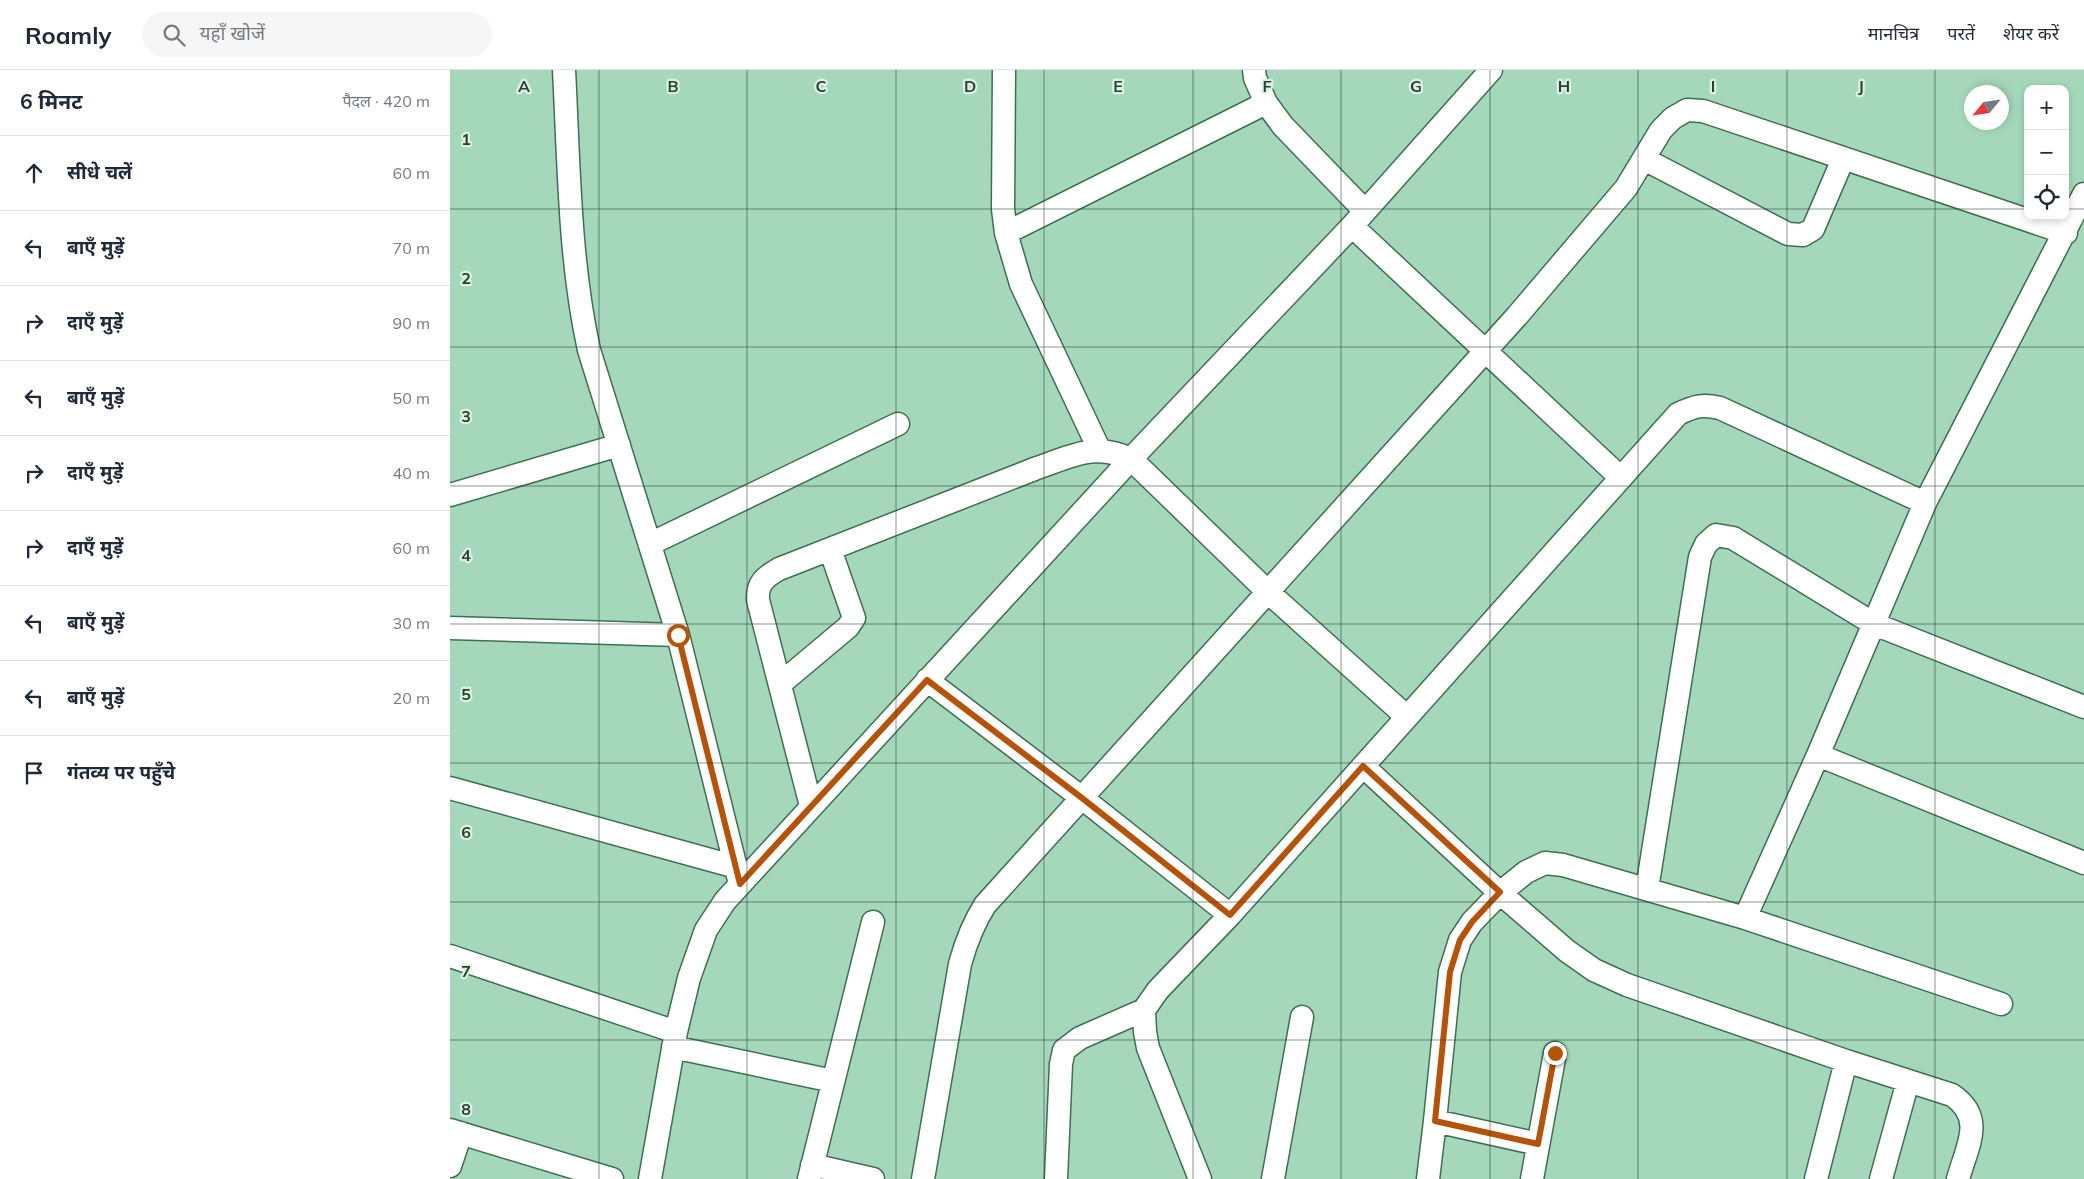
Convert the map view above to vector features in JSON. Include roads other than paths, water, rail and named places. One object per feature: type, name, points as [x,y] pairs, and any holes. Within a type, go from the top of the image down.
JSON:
[{"type":"street","points":[[564,70],[578,295],[589,350],[678,635],[738,875]]},
{"type":"street","points":[[1004,70],[1003,209],[1006,233],[1021,284],[1098,449]]},
{"type":"street","points":[[1254,70],[1266,103],[1358,218],[1484,352],[1621,478]]},
{"type":"street","points":[[650,1179],[674,1039],[689,978],[706,930],[725,901],[738,875],[811,806],[1131,459],[1358,218],[1492,70]]},
{"type":"street","points":[[1006,233],[1266,103]]},
{"type":"street","points":[[923,1179],[960,964],[966,941],[985,905],[1484,352],[1626,188],[1661,130],[1673,118],[1687,110],[1703,112],[2066,233]]},
{"type":"street","points":[[1644,159],[1788,234],[1803,235],[1813,229],[1843,159]]},
{"type":"street","points":[[1745,918],[1926,503],[2066,233],[2084,194]]},
{"type":"street","points":[[1056,1179],[1061,1064],[1064,1050],[1080,1038],[1144,1010],[1158,990],[1230,915],[1678,414],[1692,407],[1705,404],[1720,408],[1926,503]]},
{"type":"street","points":[[650,544],[898,424]]},
{"type":"street","points":[[450,495],[619,445]]},
{"type":"street","points":[[811,806],[758,600],[758,590],[764,578],[779,569],[1037,468],[1098,449],[1115,452],[1131,459],[1268,592],[1407,717]]},
{"type":"street","points":[[1647,890],[1700,557],[1706,544],[1716,535],[1733,538],[1874,624],[2084,707]]},
{"type":"street","points":[[780,684],[848,627],[854,618],[830,549]]},
{"type":"street","points":[[450,628],[678,635]]},
{"type":"street","points":[[927,680],[1082,798],[1230,915]]},
{"type":"street","points":[[1818,754],[2084,863]]},
{"type":"street","points":[[1363,766],[1500,892],[1567,951],[1594,970],[1627,985],[1846,1061],[1952,1095],[1962,1102],[1970,1113],[1973,1125],[1958,1179]]},
{"type":"street","points":[[450,788],[738,875]]},
{"type":"street","points":[[1428,1179],[1450,972],[1460,940],[1472,922],[1500,892],[1526,872],[1545,863],[1563,865],[1745,918],[2001,1004]]},
{"type":"street","points":[[873,922],[810,1172],[873,1179]]},
{"type":"street","points":[[450,956],[674,1039],[833,1081]]},
{"type":"street","points":[[1144,1010],[1144,1032],[1148,1048],[1200,1179]]},
{"type":"street","points":[[1273,1179],[1302,1017]]},
{"type":"street","points":[[1532,1179],[1555,1053]]},
{"type":"street","points":[[1816,1179],[1846,1061]]},
{"type":"street","points":[[1881,1179],[1908,1081]]},
{"type":"street","points":[[1435,1121],[1538,1144]]},
{"type":"street","points":[[450,1166],[455,1132],[612,1179]]}]
